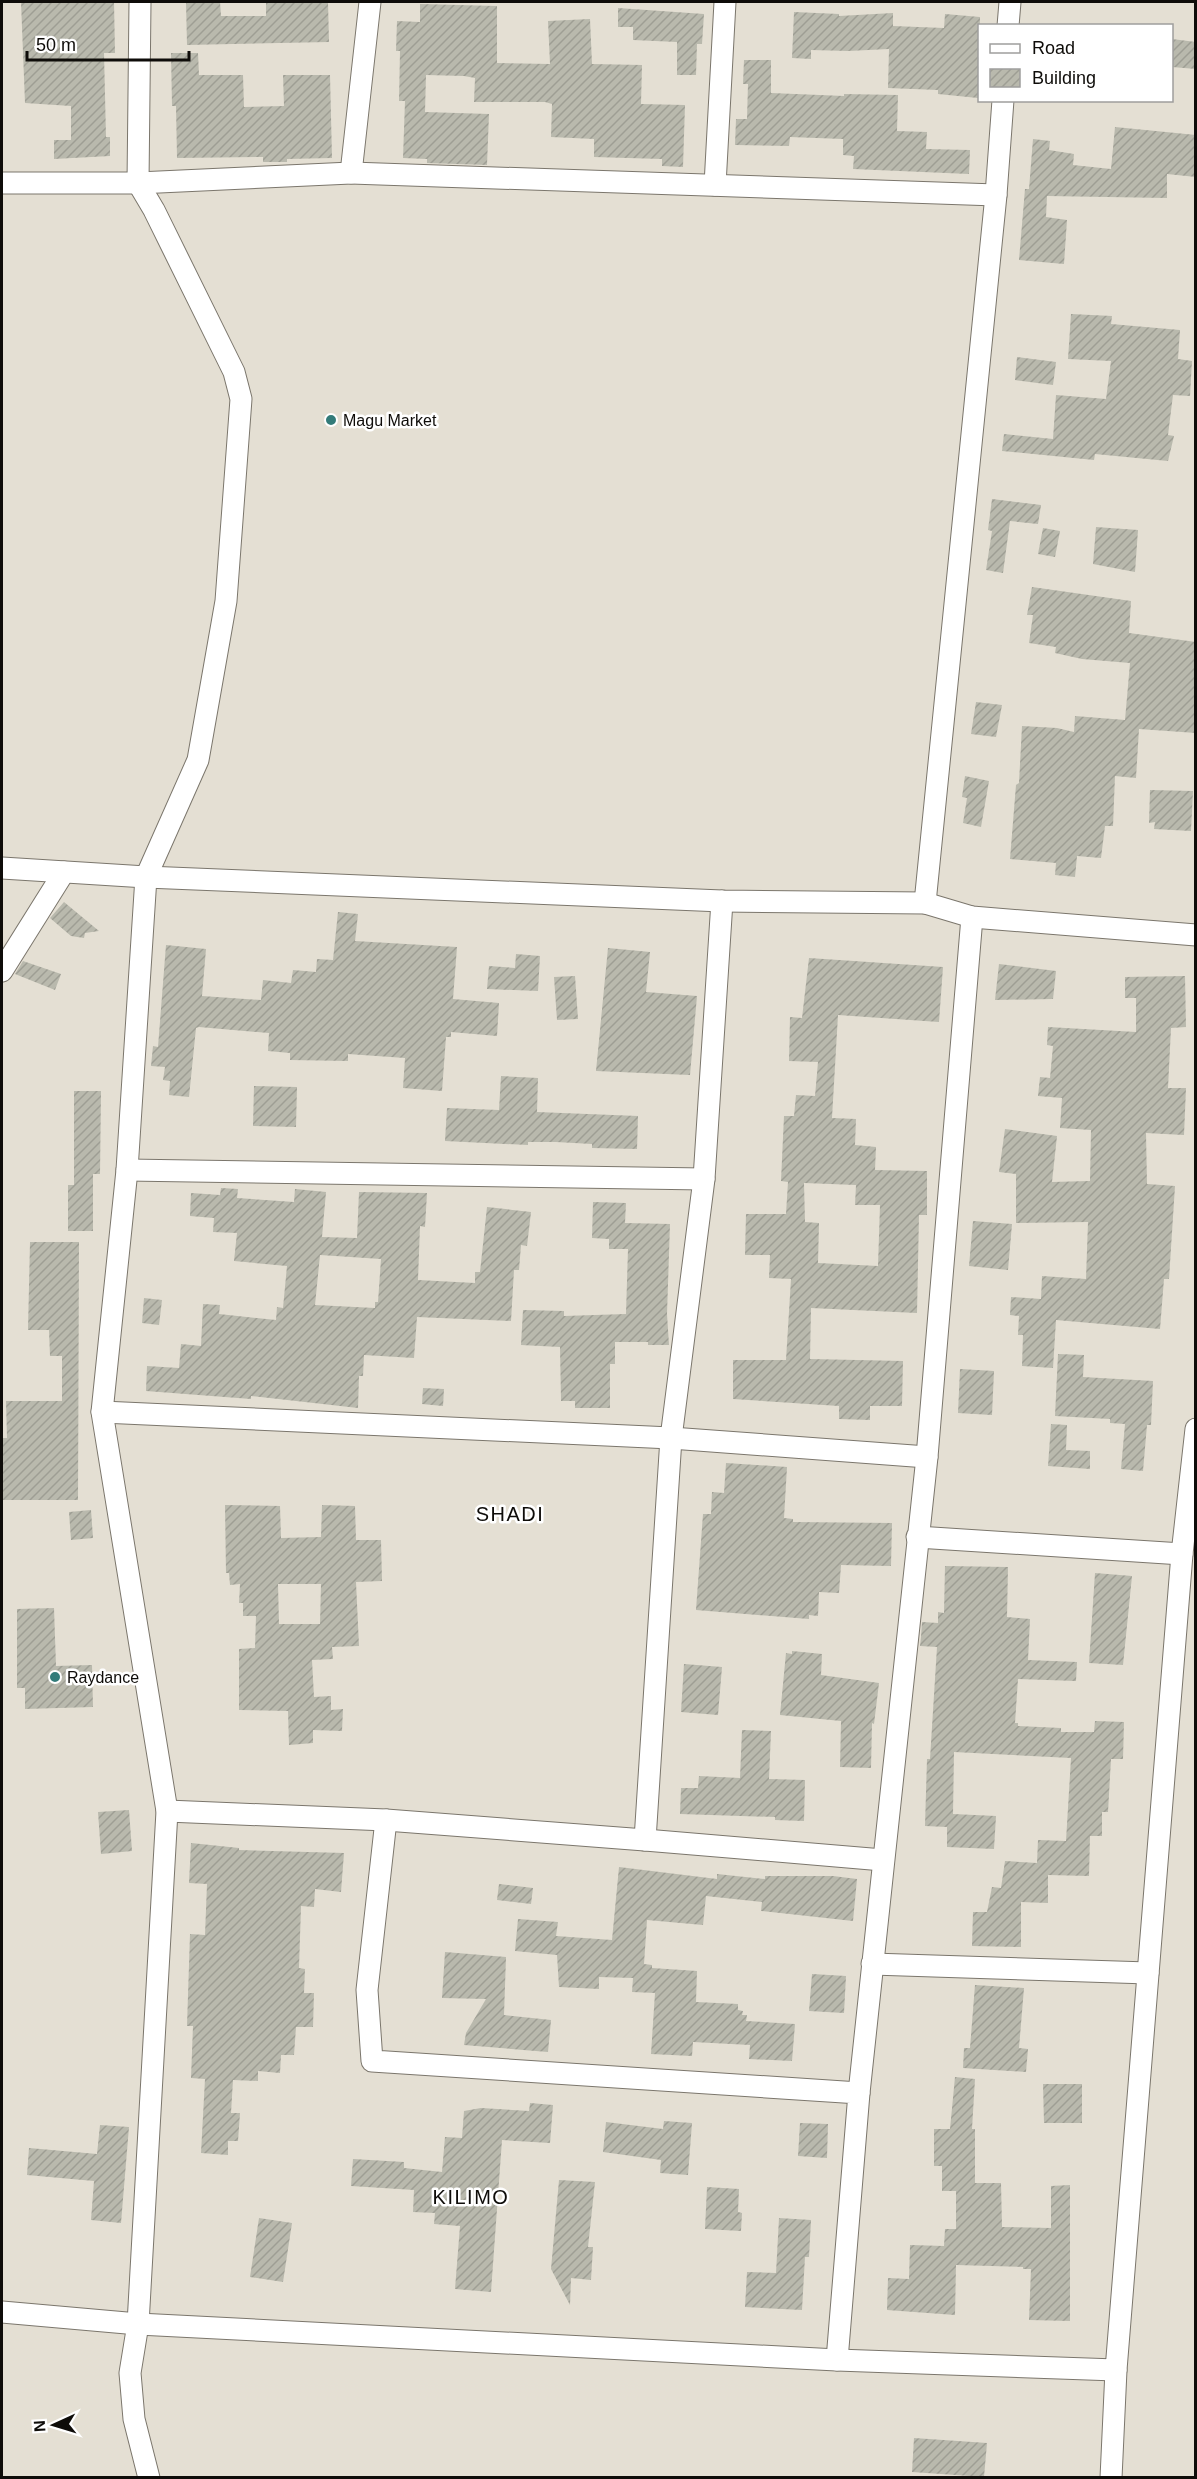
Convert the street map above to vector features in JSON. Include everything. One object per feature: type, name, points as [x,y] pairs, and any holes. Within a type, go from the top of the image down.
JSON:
[{"type":"street","points":[[140,2],[138,183],[154,210],[234,372],[241,399],[226,601],[198,760],[146,877],[127,1170],[102,1412],[167,1811],[138,2324],[130,2373],[134,2419],[149,2478]]},
{"type":"street","points":[[351,173],[370,2]]},
{"type":"street","points":[[715,185],[725,2]]},
{"type":"street","points":[[1008,24],[1010,2]]},
{"type":"street","points":[[925,903],[996,195],[1003,102]]},
{"type":"street","points":[[2,183],[138,183],[351,173],[996,195]]},
{"type":"street","points":[[2,868],[146,877],[722,901],[925,903],[972,917],[1196,935]]},
{"type":"street","points":[[2,972],[64,872]]},
{"type":"street","points":[[645,1840],[671,1438],[704,1179],[722,901]]},
{"type":"street","points":[[837,2360],[859,2093],[927,1457],[972,917]]},
{"type":"street","points":[[127,1170],[704,1179]]},
{"type":"street","points":[[102,1412],[671,1438],[927,1457]]},
{"type":"street","points":[[1111,2478],[1116,2370],[1148,1973],[1182,1554],[1196,1429]]},
{"type":"street","points":[[917,1538],[1182,1554]]},
{"type":"street","points":[[167,1811],[386,1820],[883,1860]]},
{"type":"street","points":[[386,1820],[367,1990],[372,2061],[859,2093]]},
{"type":"street","points":[[872,1964],[1148,1973]]},
{"type":"street","points":[[2,2312],[138,2324],[837,2360],[1116,2370]]},
{"type":"building","points":[[21,2],[114,2],[115,53],[104,53],[106,137],[110,137],[110,156],[54,159],[54,140],[71,140],[71,106],[25,103]]},
{"type":"building","points":[[186,2],[220,2],[221,16],[266,16],[266,2],[328,2],[329,42],[187,45]]},
{"type":"building","points":[[420,4],[497,6],[497,63],[550,64],[548,21],[590,19],[592,64],[642,65],[641,104],[685,105],[683,167],[662,166],[662,159],[594,157],[594,139],[551,137],[552,104],[545,102],[474,102],[475,78],[464,76],[426,75],[425,112],[489,114],[487,165],[427,163],[427,159],[403,158],[405,101],[399,101],[400,51],[396,51],[397,21],[420,22]]},
{"type":"building","points":[[618,8],[704,14],[702,44],[697,44],[696,75],[677,75],[677,42],[633,40],[633,27],[618,27]]},
{"type":"building","points":[[794,12],[839,14],[839,16],[893,13],[893,26],[944,28],[945,14],[980,17],[978,24],[978,98],[938,94],[938,90],[888,88],[889,49],[811,50],[811,59],[792,58]]},
{"type":"building","points":[[1173,39],[1196,42],[1196,69],[1173,67]]},
{"type":"building","points":[[171,53],[198,53],[199,75],[243,75],[244,107],[284,106],[283,75],[330,75],[332,158],[263,162],[263,157],[177,158],[176,106],[172,106]]},
{"type":"building","points":[[744,60],[771,60],[771,93],[844,96],[844,94],[898,95],[897,131],[927,132],[926,149],[970,150],[969,174],[853,169],[854,156],[843,155],[843,139],[790,137],[789,146],[735,145],[736,119],[747,119],[748,84],[743,84]]},
{"type":"building","points":[[1115,127],[1196,135],[1196,177],[1167,174],[1167,198],[1047,196],[1046,217],[1067,220],[1064,264],[1019,260],[1025,189],[1029,189],[1033,139],[1050,141],[1049,150],[1074,154],[1073,165],[1111,169]]},
{"type":"building","points":[[1071,314],[1112,316],[1111,324],[1180,330],[1178,359],[1192,361],[1190,396],[1173,395],[1168,435],[1174,436],[1168,461],[1095,454],[1094,460],[1002,451],[1004,434],[1053,439],[1056,395],[1106,399],[1111,361],[1068,359]]},
{"type":"building","points":[[1017,357],[1056,362],[1053,385],[1015,380]]},
{"type":"building","points":[[992,499],[1041,505],[1038,524],[1010,521],[1003,573],[986,570],[992,531],[988,530]]},
{"type":"building","points":[[1096,527],[1138,530],[1135,572],[1093,564]]},
{"type":"building","points":[[1043,528],[1060,531],[1055,557],[1038,554]]},
{"type":"building","points":[[1032,587],[1131,601],[1129,633],[1196,642],[1196,733],[1139,729],[1136,778],[1115,776],[1113,826],[1105,826],[1101,858],[1077,856],[1075,877],[1055,875],[1056,863],[1010,859],[1016,785],[1019,783],[1022,726],[1057,728],[1074,732],[1075,716],[1125,720],[1130,663],[1082,659],[1055,653],[1056,647],[1029,643],[1033,615],[1027,615]]},
{"type":"building","points":[[976,702],[1002,705],[996,737],[971,734]]},
{"type":"building","points":[[965,776],[989,781],[981,827],[963,823],[967,798],[962,797]]},
{"type":"building","points":[[1150,790],[1193,791],[1191,831],[1154,829],[1155,822],[1149,823]]},
{"type":"building","points":[[64,902],[99,931],[85,933],[84,938],[71,936],[50,918]]},
{"type":"building","points":[[338,912],[358,914],[355,941],[457,947],[453,999],[499,1003],[497,1036],[451,1032],[451,1037],[446,1037],[442,1091],[403,1088],[405,1058],[348,1054],[348,1061],[290,1060],[290,1053],[268,1051],[269,1033],[199,1027],[196,1028],[189,1097],[169,1095],[170,1081],[163,1080],[165,1067],[151,1066],[153,1046],[158,1047],[166,945],[206,949],[202,996],[261,1000],[263,980],[291,983],[293,970],[316,972],[317,959],[333,960]]},
{"type":"building","points":[[608,948],[650,952],[646,992],[697,996],[690,1075],[596,1071]]},
{"type":"building","points":[[516,954],[540,956],[538,991],[487,989],[489,966],[515,968]]},
{"type":"building","points":[[809,958],[943,967],[939,1022],[838,1015],[832,1118],[856,1119],[855,1145],[876,1147],[875,1170],[927,1171],[927,1215],[919,1215],[917,1313],[811,1308],[810,1359],[903,1361],[902,1406],[870,1406],[870,1420],[839,1419],[839,1406],[733,1399],[733,1360],[786,1360],[791,1279],[769,1278],[770,1255],[745,1255],[746,1214],[786,1214],[788,1182],[781,1181],[784,1116],[794,1116],[796,1095],[815,1096],[818,1062],[789,1061],[790,1017],[802,1018]],"holes":[[[804,1183],[856,1185],[855,1205],[880,1205],[878,1266],[818,1263],[819,1223],[805,1222]]]},
{"type":"building","points":[[23,961],[61,974],[55,990],[15,974]]},
{"type":"building","points":[[999,964],[1056,971],[1053,999],[995,1000]]},
{"type":"building","points":[[575,976],[578,1019],[557,1020],[554,977]]},
{"type":"building","points":[[1185,976],[1186,1027],[1171,1028],[1168,1088],[1186,1088],[1184,1135],[1146,1133],[1147,1184],[1175,1186],[1169,1279],[1164,1279],[1160,1329],[1056,1320],[1053,1368],[1022,1366],[1023,1335],[1018,1335],[1019,1316],[1010,1315],[1011,1297],[1041,1299],[1042,1276],[1086,1279],[1088,1222],[1016,1223],[1016,1174],[999,1172],[1005,1129],[1057,1136],[1052,1182],[1090,1181],[1091,1130],[1060,1128],[1062,1098],[1038,1096],[1040,1077],[1050,1078],[1053,1046],[1047,1045],[1048,1027],[1136,1032],[1136,998],[1125,998],[1125,977]]},
{"type":"building","points":[[501,1076],[538,1078],[537,1112],[638,1116],[637,1149],[592,1148],[592,1144],[556,1142],[528,1142],[528,1145],[445,1141],[447,1108],[499,1110]]},
{"type":"building","points":[[254,1086],[297,1087],[296,1127],[253,1126]]},
{"type":"building","points":[[74,1091],[101,1091],[100,1174],[93,1174],[93,1231],[68,1231],[68,1185],[74,1185]]},
{"type":"building","points":[[221,1188],[238,1189],[237,1198],[294,1202],[295,1189],[326,1192],[322,1237],[357,1238],[359,1192],[427,1193],[425,1227],[420,1226],[418,1280],[475,1283],[475,1272],[480,1272],[487,1207],[531,1212],[527,1246],[521,1245],[519,1270],[514,1270],[511,1321],[417,1317],[414,1358],[364,1355],[363,1376],[359,1376],[358,1408],[251,1396],[251,1399],[146,1391],[147,1366],[179,1368],[181,1344],[201,1346],[203,1304],[220,1305],[219,1314],[276,1320],[277,1307],[283,1308],[287,1266],[234,1261],[237,1233],[213,1232],[214,1218],[190,1216],[191,1193],[220,1195]],"holes":[[[320,1255],[381,1259],[378,1302],[375,1302],[375,1308],[315,1305]]]},
{"type":"building","points":[[593,1202],[626,1203],[625,1223],[670,1224],[667,1314],[669,1345],[648,1345],[648,1342],[615,1342],[615,1364],[610,1364],[610,1408],[575,1408],[575,1401],[561,1401],[560,1347],[521,1345],[523,1310],[564,1311],[564,1316],[626,1314],[628,1249],[609,1249],[609,1239],[592,1238]]},
{"type":"building","points":[[973,1221],[1012,1224],[1008,1270],[969,1266]]},
{"type":"building","points":[[30,1242],[79,1242],[78,1500],[3,1500],[3,1438],[7,1438],[6,1401],[62,1401],[62,1356],[50,1356],[49,1330],[28,1330]]},
{"type":"building","points":[[144,1298],[162,1300],[159,1325],[142,1323]]},
{"type":"building","points":[[1058,1354],[1084,1355],[1083,1377],[1153,1381],[1151,1425],[1147,1425],[1143,1471],[1121,1469],[1125,1424],[1110,1423],[1110,1419],[1055,1416]]},
{"type":"building","points":[[960,1369],[994,1371],[992,1415],[958,1413]]},
{"type":"building","points":[[423,1388],[444,1389],[443,1406],[422,1404]]},
{"type":"building","points":[[1051,1424],[1067,1425],[1066,1450],[1090,1451],[1090,1469],[1048,1466]]},
{"type":"building","points":[[726,1463],[787,1467],[784,1518],[793,1519],[793,1522],[892,1523],[891,1566],[841,1565],[839,1593],[819,1592],[818,1616],[809,1615],[809,1619],[696,1610],[703,1514],[711,1514],[712,1492],[724,1493]]},
{"type":"building","points":[[225,1505],[280,1506],[281,1538],[321,1537],[322,1505],[355,1506],[356,1540],[381,1540],[382,1581],[356,1582],[359,1646],[332,1647],[333,1659],[312,1660],[314,1697],[331,1696],[331,1710],[343,1709],[342,1731],[313,1730],[313,1743],[289,1745],[288,1711],[239,1710],[239,1649],[255,1648],[256,1616],[243,1616],[243,1603],[239,1603],[240,1584],[230,1585],[229,1573],[226,1573]],"holes":[[[278,1584],[321,1584],[320,1624],[279,1624]]]},
{"type":"building","points":[[91,1510],[93,1538],[71,1540],[69,1512]]},
{"type":"building","points":[[945,1566],[1008,1567],[1007,1617],[1030,1619],[1028,1660],[1077,1662],[1076,1681],[1018,1679],[1015,1723],[1018,1723],[1018,1726],[1061,1728],[1061,1732],[1094,1732],[1095,1721],[1124,1722],[1123,1759],[1111,1759],[1108,1812],[1102,1812],[1102,1836],[1090,1836],[1089,1876],[1048,1875],[1048,1903],[1021,1902],[1021,1947],[972,1946],[973,1912],[987,1912],[992,1887],[1001,1888],[1005,1861],[1037,1863],[1038,1840],[1066,1841],[1071,1758],[954,1752],[953,1814],[996,1816],[994,1849],[947,1847],[947,1827],[925,1826],[927,1759],[930,1759],[937,1647],[920,1646],[922,1622],[938,1623],[938,1612],[944,1613]]},
{"type":"building","points":[[1095,1573],[1132,1576],[1123,1665],[1089,1663]]},
{"type":"building","points":[[54,1608],[56,1666],[92,1665],[93,1707],[25,1709],[25,1688],[17,1688],[17,1609]]},
{"type":"building","points":[[792,1651],[822,1654],[821,1675],[879,1683],[874,1724],[872,1723],[871,1768],[840,1767],[841,1721],[780,1715],[786,1653],[792,1654]]},
{"type":"building","points":[[684,1664],[722,1667],[718,1715],[681,1712]]},
{"type":"building","points":[[742,1730],[771,1731],[769,1779],[805,1780],[804,1821],[775,1820],[775,1817],[680,1814],[681,1788],[698,1788],[699,1776],[740,1778]]},
{"type":"building","points":[[129,1810],[132,1851],[101,1854],[98,1812]]},
{"type":"building","points":[[191,1843],[239,1848],[239,1850],[344,1853],[341,1892],[315,1889],[314,1907],[301,1906],[299,1968],[305,1969],[304,1993],[314,1993],[313,2027],[296,2027],[294,2055],[281,2055],[280,2073],[258,2071],[258,2081],[233,2080],[231,2113],[240,2113],[238,2141],[228,2141],[228,2155],[201,2153],[205,2079],[191,2078],[193,2026],[187,2026],[190,1934],[205,1935],[207,1884],[189,1883]]},
{"type":"building","points":[[619,1867],[717,1879],[717,1874],[765,1879],[765,1876],[833,1876],[857,1879],[853,1921],[761,1911],[762,1902],[706,1896],[703,1925],[647,1920],[644,1964],[652,1965],[652,1968],[697,1971],[696,2002],[738,2004],[738,2010],[743,2011],[742,2015],[747,2015],[746,2021],[795,2024],[792,2061],[749,2059],[750,2045],[693,2042],[692,2056],[651,2054],[655,1993],[632,1992],[633,1978],[599,1977],[599,1989],[559,1987],[557,1955],[515,1951],[518,1919],[558,1922],[556,1936],[612,1940]]},
{"type":"building","points":[[499,1884],[533,1888],[531,1904],[497,1900]]},
{"type":"building","points":[[445,1952],[506,1957],[504,2015],[551,2020],[548,2052],[464,2045],[466,2033],[486,1999],[442,1998]]},
{"type":"building","points":[[812,1974],[846,1976],[844,2013],[809,2011]]},
{"type":"building","points":[[975,1985],[1024,1988],[1019,2048],[1028,2049],[1026,2072],[963,2068],[964,2048],[970,2048]]},
{"type":"building","points":[[955,2077],[975,2079],[972,2129],[975,2129],[975,2183],[1001,2183],[1002,2227],[1051,2228],[1051,2186],[1070,2185],[1070,2321],[1029,2320],[1031,2269],[1023,2269],[1023,2267],[956,2265],[955,2315],[887,2310],[888,2278],[909,2279],[910,2245],[944,2246],[945,2229],[956,2229],[956,2191],[942,2191],[942,2166],[934,2166],[934,2129],[950,2129]]},
{"type":"building","points":[[1043,2084],[1082,2084],[1082,2123],[1044,2123]]},
{"type":"building","points":[[530,2103],[553,2105],[550,2143],[502,2140],[491,2292],[455,2289],[460,2226],[434,2224],[435,2213],[413,2212],[414,2190],[351,2186],[353,2159],[404,2162],[404,2168],[442,2172],[445,2137],[462,2138],[464,2111],[481,2108],[529,2111]]},
{"type":"building","points":[[664,2121],[692,2123],[688,2175],[660,2173],[661,2160],[603,2152],[606,2122],[663,2129]]},
{"type":"building","points":[[800,2123],[828,2124],[827,2158],[798,2156]]},
{"type":"building","points":[[100,2125],[129,2127],[121,2223],[91,2220],[94,2181],[27,2175],[29,2148],[97,2154]]},
{"type":"building","points":[[559,2180],[595,2182],[588,2247],[593,2247],[591,2280],[571,2278],[570,2305],[551,2269]]},
{"type":"building","points":[[707,2187],[739,2189],[738,2212],[742,2213],[741,2231],[705,2229]]},
{"type":"building","points":[[259,2218],[292,2223],[283,2282],[250,2277]]},
{"type":"building","points":[[779,2218],[811,2220],[809,2257],[805,2257],[802,2310],[745,2307],[747,2272],[776,2273]]},
{"type":"building","points":[[914,2438],[987,2443],[984,2477],[912,2472]]},
{"type":"place","name":"Magu Market","points":[[331,420]]},
{"type":"place","name":"Raydance","points":[[55,1677]]},
{"type":"district","name":"SHADI","points":[[510,1514]]},
{"type":"district","name":"KILIMO","points":[[471,2197]]}]
